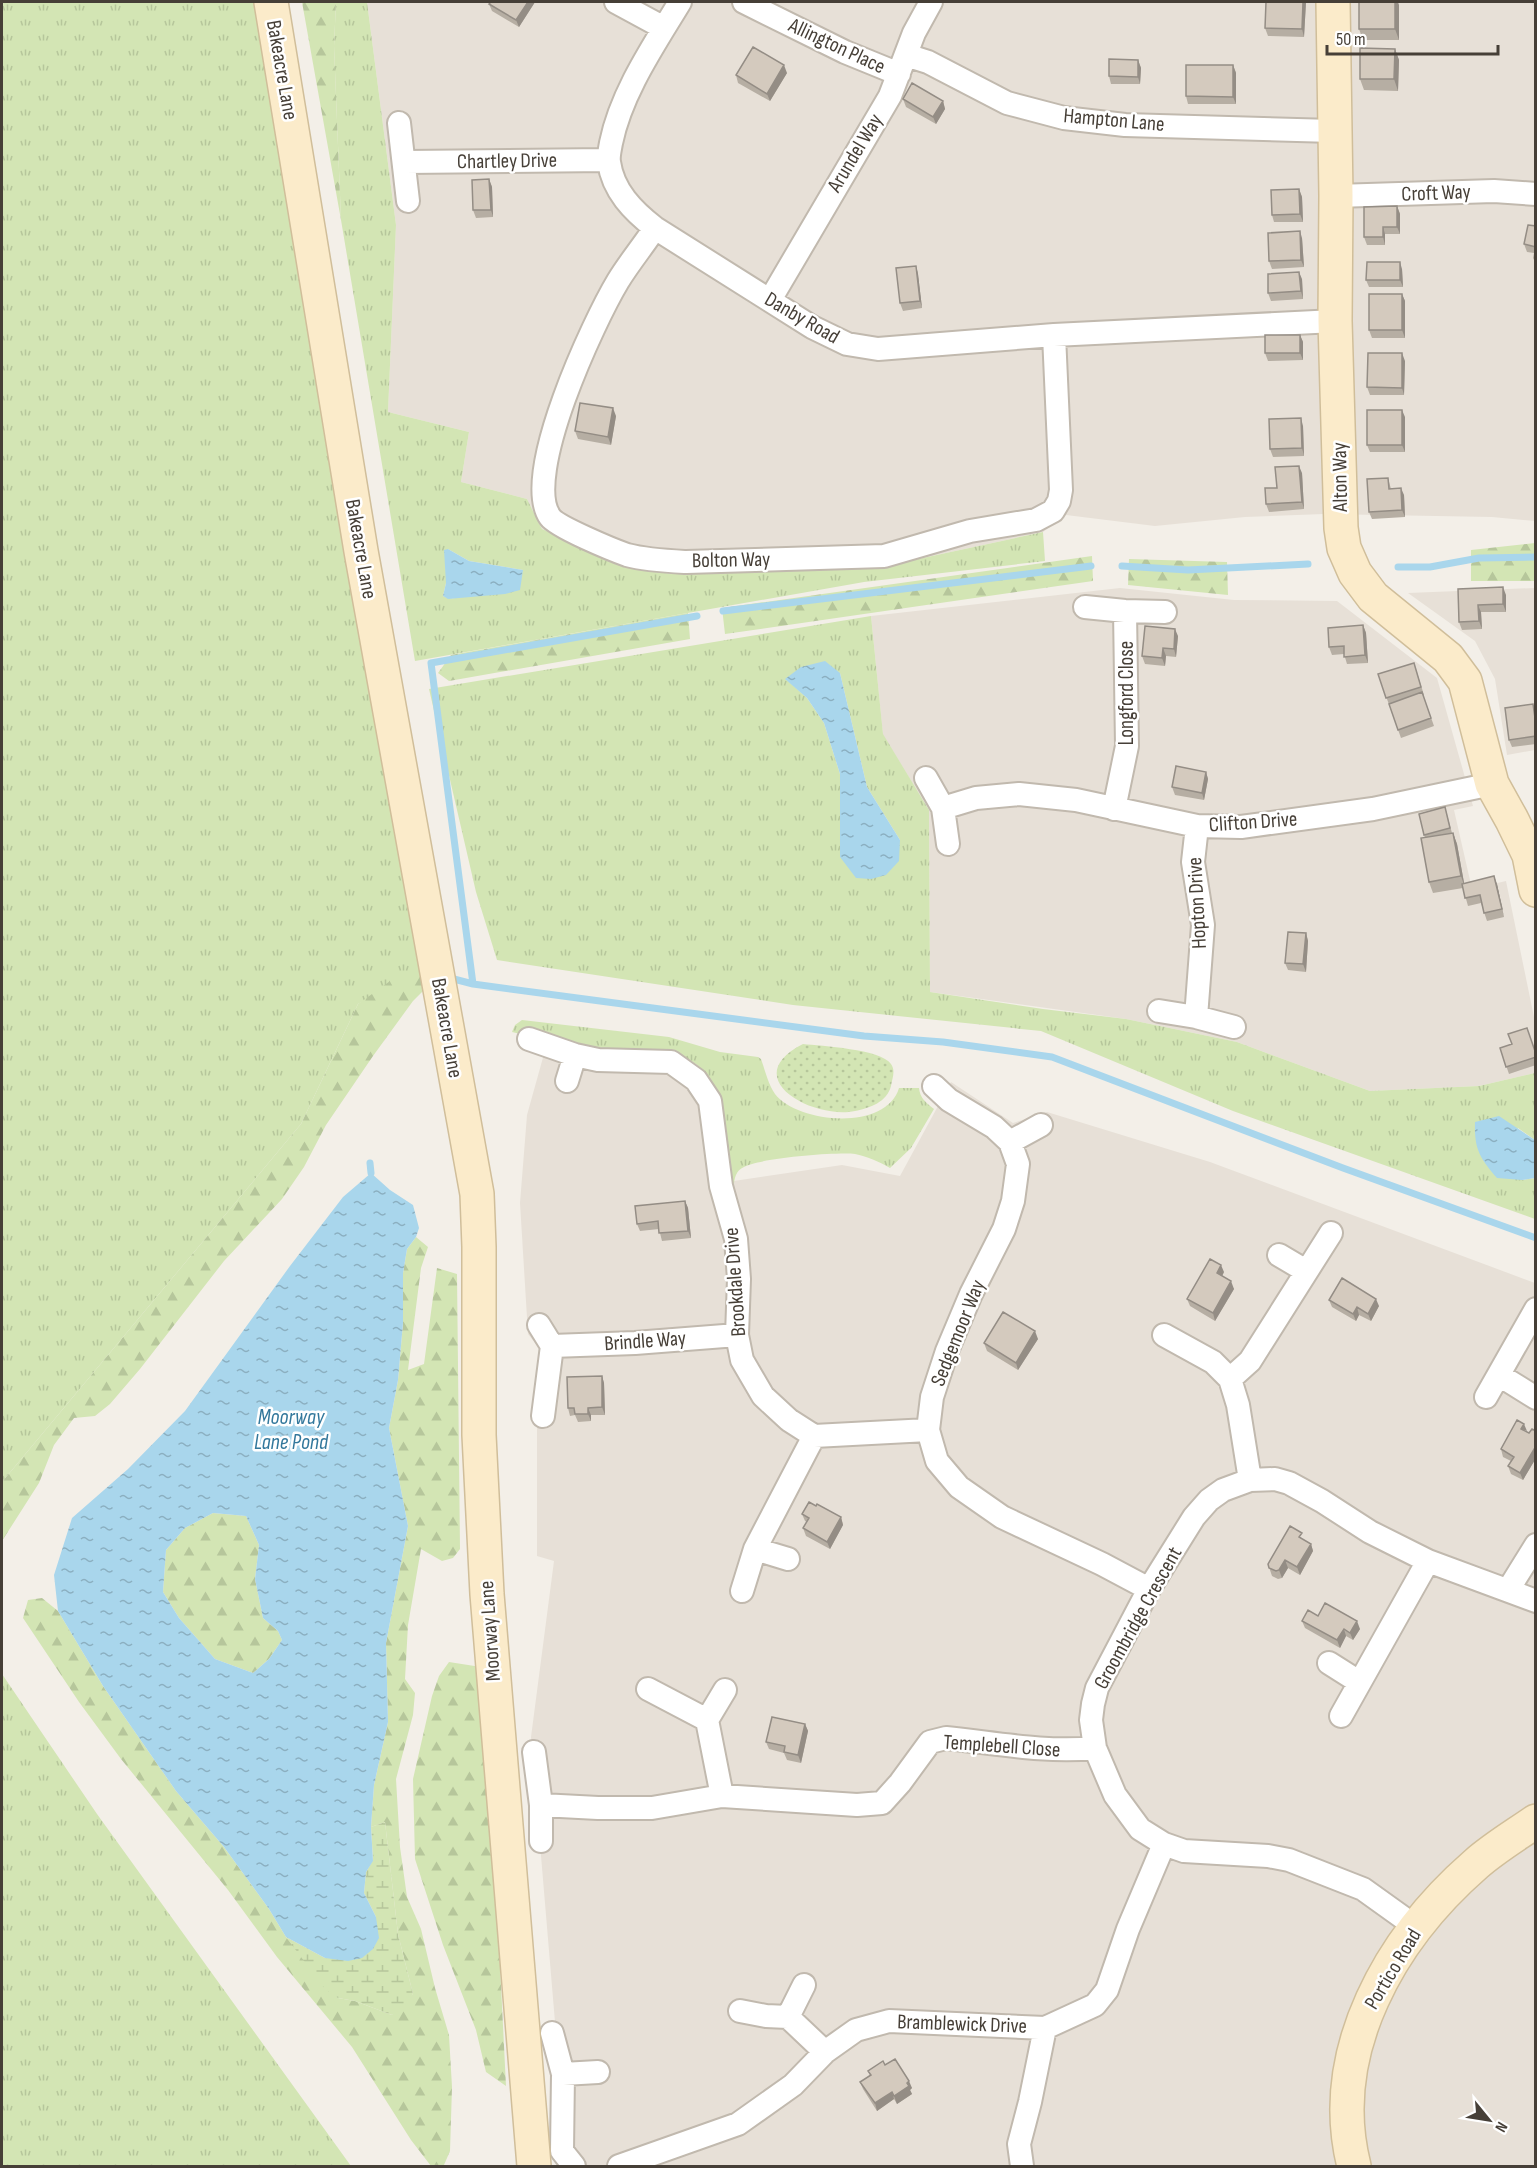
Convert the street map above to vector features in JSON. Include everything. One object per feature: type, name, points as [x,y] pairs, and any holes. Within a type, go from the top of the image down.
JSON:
[{"type":"street","name":"Bakeacre Lane","points":[[271,2],[361,551],[458,1096]]},
{"type":"street","points":[[616,2],[664,28]]},
{"type":"street","points":[[608,160],[613,136],[625,102],[680,2]]},
{"type":"street","name":"Allington Place","points":[[744,2],[845,52],[902,64]]},
{"type":"street","name":"Arundel Way","points":[[770,300],[890,96],[914,33],[931,2]]},
{"type":"street","name":"Alton Way","points":[[1333,2],[1335,321],[1341,528],[1344,548],[1355,573],[1373,597],[1448,658],[1465,681],[1492,784],[1532,854],[1536,890]]},
{"type":"street","name":"Hampton Lane","points":[[902,64],[928,62],[1007,103],[1064,118],[1125,125],[1334,130]]},
{"type":"street","points":[[399,123],[408,201]]},
{"type":"street","name":"Chartley Drive","points":[[405,162],[608,160]]},
{"type":"street","name":"Danby Road","points":[[608,160],[617,189],[632,210],[655,228],[812,327],[848,345],[878,349],[1054,335],[1335,321]]},
{"type":"street","name":"Croft Way","points":[[1336,196],[1494,191],[1536,194]]},
{"type":"street","name":"Bolton Way","points":[[655,228],[618,281],[582,350],[554,429],[543,484],[545,506],[550,518],[567,529],[628,555],[686,562],[884,556],[970,531],[1036,520],[1053,511],[1059,501],[1061,490],[1054,335]]},
{"type":"street","name":"Longford Close","points":[[1085,606],[1125,611],[1166,612]]},
{"type":"street","name":"Longford Close","points":[[1114,809],[1127,746],[1125,611]]},
{"type":"street","points":[[926,778],[943,808],[948,844]]},
{"type":"street","name":"Clifton Drive","points":[[943,808],[976,798],[1019,794],[1076,800],[1197,826],[1240,826],[1373,809],[1492,784]]},
{"type":"street","name":"Hopton Drive","points":[[1196,1017],[1203,925],[1193,862],[1197,826]]},
{"type":"street","points":[[1159,1011],[1196,1017],[1234,1027]]},
{"type":"street","name":"Brookdale Drive","points":[[529,1039],[575,1055],[598,1060],[671,1062],[696,1080],[710,1101],[721,1186],[736,1239],[739,1279],[737,1335],[742,1360],[763,1396],[789,1420],[814,1436]]},
{"type":"street","points":[[567,1081],[575,1055]]},
{"type":"street","points":[[934,1086],[949,1100],[994,1127],[1010,1142],[1041,1125]]},
{"type":"street","name":"Moorway Lane","points":[[458,1096],[477,1194],[479,1423],[487,1594],[534,2166]]},
{"type":"street","name":"Sedgemoor Way","points":[[1010,1142],[1018,1164],[1013,1201],[1004,1229],[971,1294],[947,1351],[932,1397],[928,1430],[937,1461],[959,1487],[1002,1517],[1149,1589]]},
{"type":"street","points":[[1230,1379],[1250,1361],[1331,1233]]},
{"type":"street","points":[[1279,1255],[1306,1271]]},
{"type":"street","points":[[1486,1397],[1536,1310]]},
{"type":"street","points":[[539,1324],[552,1346],[543,1416]]},
{"type":"street","name":"Brindle Way","points":[[552,1346],[635,1343],[737,1335]]},
{"type":"street","points":[[1164,1335],[1213,1362],[1230,1379],[1238,1406],[1250,1480]]},
{"type":"street","points":[[1499,1375],[1536,1398]]},
{"type":"street","points":[[742,1591],[755,1549],[814,1436],[928,1430]]},
{"type":"street","name":"Groombridge Crescent","points":[[1416,1927],[1363,1889],[1289,1860],[1268,1856],[1184,1851],[1164,1844],[1140,1828],[1114,1795],[1095,1748],[1091,1720],[1092,1704],[1097,1688],[1149,1589],[1194,1517],[1209,1500],[1223,1490],[1250,1480],[1275,1479],[1289,1483],[1370,1532],[1428,1561],[1536,1601]]},
{"type":"street","points":[[1508,1590],[1536,1545]]},
{"type":"street","points":[[755,1549],[788,1559]]},
{"type":"street","points":[[1341,1716],[1428,1561]]},
{"type":"street","points":[[1329,1663],[1359,1682]]},
{"type":"street","points":[[648,1689],[707,1720]]},
{"type":"street","points":[[722,1796],[707,1720],[725,1690]]},
{"type":"street","name":"Templebell Close","points":[[541,1805],[652,1808],[722,1796],[857,1805],[882,1803],[930,1742],[946,1738],[1045,1750],[1069,1751],[1095,1748]]},
{"type":"street","points":[[534,1752],[541,1805],[541,1841]]},
{"type":"street","name":"Portico Road","points":[[1354,2166],[1349,2138],[1348,2082],[1354,2049],[1367,2008],[1380,1982],[1416,1927],[1444,1895],[1477,1863],[1536,1821]]},
{"type":"street","name":"Bramblewick Drive","points":[[619,2166],[738,2124],[793,2085],[825,2052],[856,2030],[889,2021],[1045,2028],[1095,2005],[1107,1990],[1128,1929],[1164,1844]]},
{"type":"street","points":[[788,2017],[804,1985]]},
{"type":"street","points":[[740,2011],[788,2017],[825,2052]]},
{"type":"street","points":[[1022,2166],[1019,2144],[1045,2028]]},
{"type":"street","points":[[552,2033],[563,2074],[562,2151],[574,2166]]},
{"type":"street","points":[[563,2074],[598,2072]]},
{"type":"shaded area","points":[[367,2],[1535,2],[1535,521],[1492,517],[1324,514],[1245,517],[1155,526],[1066,515],[1043,532],[881,567],[672,574],[629,567],[542,529],[527,499],[461,482],[469,432],[388,412],[396,225]]},
{"type":"shaded area","points":[[1120,588],[1234,600],[1337,601],[1437,678],[1473,806],[1454,810],[1472,889],[1506,881],[1535,1022],[1535,1073],[1479,1086],[1370,1091],[1237,1042],[1126,1019],[930,992],[929,810],[883,735],[871,616]]},
{"type":"shaded area","points":[[1535,588],[1535,750],[1507,755],[1495,679],[1475,641],[1408,593]]},
{"type":"shaded area","points":[[549,1036],[609,1050],[666,1051],[704,1072],[720,1101],[727,1182],[842,1165],[900,1176],[951,1082],[1013,1123],[1047,1112],[1210,1162],[1535,1283],[1535,2166],[565,2166],[531,1737],[554,1561],[537,1556],[537,1422],[542,1352],[528,1334],[520,1203],[527,1115]]},
{"type":"green space","points":[[2,2],[269,2],[436,965],[358,1004],[301,1124],[2,1482]]},
{"type":"green space","points":[[302,2],[336,2],[334,46],[341,220]]},
{"type":"green space","points":[[336,2],[367,2],[396,225],[388,412],[469,432],[461,482],[527,499],[542,529],[629,567],[672,574],[881,567],[1043,532],[1045,561],[864,582],[415,661],[341,220],[334,46]],"holes":[[[448,549],[469,561],[523,570],[471,595],[451,598],[443,596]]]},
{"type":"green space","points":[[1535,543],[1535,581],[1471,581],[1471,550]]},
{"type":"green space","points":[[1092,556],[1093,581],[725,634],[722,608]]},
{"type":"green space","points":[[1129,559],[1227,562],[1228,595],[1128,585]]},
{"type":"green space","points":[[688,613],[690,639],[449,681],[438,673],[451,655]]},
{"type":"green space","points":[[871,616],[883,734],[929,810],[930,992],[1126,1019],[1237,1042],[1370,1091],[1479,1086],[1535,1073],[1535,1140],[1518,1128],[1522,1180],[1535,1178],[1535,1219],[1233,1111],[1041,1031],[793,1005],[497,960],[476,892],[429,689]],"holes":[[[840,673],[867,787],[900,840],[840,857],[840,774],[824,723],[807,698],[786,679]]]},
{"type":"green space","points":[[423,968],[426,988],[413,1001],[373,1056],[326,1125],[304,1167],[282,1199],[224,1261],[110,1404],[95,1416],[74,1418],[54,1445],[39,1483],[2,1541],[2,1482],[301,1124],[358,1004],[400,974]]},
{"type":"green space","points":[[522,1020],[669,1037],[720,1052],[758,1057],[761,1059],[775,1094],[786,1104],[820,1116],[860,1117],[877,1112],[891,1102],[899,1088],[919,1088],[924,1100],[934,1109],[911,1148],[890,1168],[873,1159],[855,1154],[781,1158],[741,1168],[734,1180],[734,1186],[730,1187],[719,1104],[712,1083],[702,1069],[690,1060],[661,1052],[598,1049],[512,1032],[515,1025]]},
{"type":"green space","points":[[803,1044],[850,1049],[885,1059],[893,1069],[889,1092],[877,1103],[855,1111],[838,1112],[802,1103],[788,1094],[779,1083],[777,1070],[784,1057]]},
{"type":"green space","points":[[416,1237],[428,1247],[421,1268],[408,1370],[424,1364],[437,1268],[457,1274],[460,1549],[453,1558],[442,1561],[421,1549],[408,1625],[405,1679],[415,1693],[413,1715],[396,1779],[400,1847],[407,1897],[421,1929],[449,2035],[452,2087],[450,2151],[444,2165],[431,2166],[411,2140],[352,2047],[277,1957],[228,1890],[121,1759],[79,1702],[23,1618],[28,1600],[42,1598],[58,1611],[103,1686],[176,1791],[224,1847],[269,1909],[286,1937],[338,1998],[355,2001],[392,2015],[413,1994],[398,1934],[385,1822],[371,1827],[374,1785],[388,1722],[386,1643],[408,1526],[389,1428],[398,1380],[403,1323],[403,1273],[407,1249]]},
{"type":"green space","points":[[213,1513],[246,1516],[259,1545],[255,1579],[263,1618],[278,1631],[282,1640],[269,1659],[253,1673],[215,1659],[179,1618],[163,1592],[166,1550],[185,1528]]},
{"type":"green space","points":[[449,1662],[481,1667],[506,2086],[486,2072],[476,2030],[443,1945],[415,1859],[413,1779],[432,1696],[439,1676]]},
{"type":"green space","points":[[2,1674],[97,1814],[351,2166],[2,2166]]},
{"type":"green space","points":[[385,1822],[398,1934],[413,1994],[404,2008],[392,2015],[355,2001],[338,1998],[325,1989],[286,1937],[325,1958],[376,1917],[364,1893],[366,1872],[373,1860],[371,1827]]},
{"type":"water","points":[[448,549],[469,561],[523,570],[520,590],[505,594],[448,599],[443,596],[446,583],[444,550]]},
{"type":"water","points":[[825,661],[840,673],[867,787],[900,840],[899,861],[886,875],[871,879],[856,878],[840,857],[840,774],[824,723],[807,698],[785,679],[801,667]]},
{"type":"water","points":[[1499,1116],[1535,1140],[1535,1178],[1522,1180],[1497,1178],[1482,1159],[1477,1146],[1475,1122]]},
{"type":"water","name":"Moorway Lane Pond","points":[[371,1173],[390,1190],[413,1205],[419,1228],[416,1237],[407,1249],[403,1273],[403,1323],[398,1380],[389,1428],[408,1526],[386,1643],[388,1722],[374,1785],[371,1827],[373,1861],[366,1872],[364,1893],[376,1917],[379,1938],[373,1949],[362,1958],[348,1961],[325,1958],[286,1937],[269,1909],[224,1847],[176,1791],[103,1686],[58,1611],[54,1575],[72,1518],[128,1469],[185,1411],[343,1197]],"holes":[[[213,1513],[246,1516],[259,1545],[255,1579],[263,1618],[278,1631],[282,1640],[269,1659],[253,1673],[215,1659],[179,1618],[163,1592],[166,1550],[185,1528]]]},
{"type":"building","points":[[491,2],[528,2],[516,20],[489,4]]},
{"type":"building","points":[[1266,2],[1303,2],[1302,29],[1265,28]]},
{"type":"building","points":[[1359,2],[1395,2],[1395,29],[1359,29]]},
{"type":"building","points":[[753,47],[784,65],[767,94],[736,75]]},
{"type":"building","points":[[1360,48],[1395,49],[1394,79],[1360,79]]},
{"type":"building","points":[[1109,59],[1138,60],[1138,77],[1109,76]]},
{"type":"building","points":[[1186,65],[1233,65],[1233,97],[1186,96]]},
{"type":"building","points":[[912,83],[943,101],[933,117],[903,99]]},
{"type":"building","points":[[489,179],[491,210],[473,210],[472,180]]},
{"type":"building","points":[[1299,189],[1300,214],[1272,215],[1271,190]]},
{"type":"building","points":[[1397,206],[1397,227],[1383,227],[1383,237],[1364,237],[1364,207]]},
{"type":"building","points":[[1528,225],[1536,226],[1536,247],[1524,244]]},
{"type":"building","points":[[1300,231],[1301,260],[1269,261],[1268,233]]},
{"type":"building","points":[[1367,262],[1400,262],[1400,280],[1366,280]]},
{"type":"building","points":[[916,266],[920,301],[900,303],[896,268]]},
{"type":"building","points":[[1299,272],[1301,291],[1268,293],[1268,274]]},
{"type":"building","points":[[1369,294],[1402,294],[1402,330],[1369,330]]},
{"type":"building","points":[[1265,335],[1300,335],[1300,353],[1265,353]]},
{"type":"building","points":[[1368,353],[1402,353],[1402,388],[1367,387]]},
{"type":"building","points":[[580,403],[613,408],[608,437],[575,431]]},
{"type":"building","points":[[1367,410],[1402,410],[1402,445],[1367,445]]},
{"type":"building","points":[[1301,418],[1302,448],[1270,449],[1269,419]]},
{"type":"building","points":[[1299,466],[1302,502],[1266,504],[1265,488],[1277,488],[1275,467]]},
{"type":"building","points":[[1388,478],[1389,489],[1401,488],[1402,510],[1369,512],[1367,479]]},
{"type":"building","points":[[1503,587],[1503,604],[1478,605],[1479,621],[1459,622],[1458,589]]},
{"type":"building","points":[[1363,625],[1365,655],[1344,657],[1344,646],[1329,647],[1328,628]]},
{"type":"building","points":[[1145,626],[1175,629],[1174,649],[1163,648],[1162,658],[1142,656]]},
{"type":"building","points":[[1414,663],[1421,687],[1386,698],[1378,674]]},
{"type":"building","points":[[1422,692],[1431,718],[1398,730],[1389,704]]},
{"type":"building","points":[[1533,704],[1536,736],[1509,740],[1505,708]]},
{"type":"building","points":[[1176,766],[1206,772],[1202,793],[1172,787]]},
{"type":"building","points":[[1445,807],[1450,828],[1424,835],[1419,814]]},
{"type":"building","points":[[1453,833],[1461,876],[1429,882],[1421,838]]},
{"type":"building","points":[[1494,876],[1502,909],[1484,913],[1480,895],[1465,898],[1462,884]]},
{"type":"building","points":[[1288,932],[1306,933],[1303,964],[1285,963]]},
{"type":"building","points":[[1527,1028],[1536,1057],[1506,1067],[1500,1048],[1512,1044],[1508,1034]]},
{"type":"building","points":[[685,1201],[688,1231],[659,1233],[658,1221],[637,1224],[635,1206]]},
{"type":"building","points":[[1210,1259],[1221,1265],[1217,1273],[1231,1281],[1213,1313],[1187,1299]]},
{"type":"building","points":[[1342,1278],[1376,1299],[1368,1314],[1357,1307],[1353,1314],[1329,1300]]},
{"type":"building","points":[[1003,1312],[1035,1331],[1016,1363],[984,1343]]},
{"type":"building","points":[[602,1376],[602,1407],[588,1408],[588,1414],[575,1414],[574,1408],[568,1408],[567,1377]]},
{"type":"building","points":[[1517,1420],[1524,1424],[1521,1429],[1529,1433],[1532,1429],[1536,1431],[1536,1446],[1520,1473],[1508,1466],[1514,1457],[1501,1449]]},
{"type":"building","points":[[809,1502],[841,1517],[827,1542],[803,1528],[809,1518],[802,1514]]},
{"type":"building","points":[[1290,1526],[1302,1533],[1299,1537],[1311,1544],[1297,1567],[1285,1560],[1276,1571],[1269,1568],[1268,1564]]},
{"type":"building","points":[[1325,1603],[1357,1621],[1350,1633],[1344,1629],[1337,1640],[1302,1621],[1308,1610],[1318,1616]]},
{"type":"building","points":[[772,1717],[805,1724],[798,1755],[784,1752],[785,1746],[766,1742]]},
{"type":"building","points":[[895,2059],[909,2081],[907,2083],[909,2086],[894,2096],[892,2092],[875,2103],[860,2082],[871,2075],[868,2071],[883,2061],[885,2065]]},
{"type":"waterway","points":[[1398,567],[1430,567],[1479,558],[1536,557]]},
{"type":"waterway","points":[[1122,566],[1188,570],[1308,564]]},
{"type":"waterway","points":[[723,611],[1091,566]]},
{"type":"waterway","points":[[473,984],[431,663],[697,616]]},
{"type":"waterway","points":[[450,978],[473,984],[864,1036],[943,1042],[1052,1057],[1343,1168],[1536,1238]]},
{"type":"waterway","points":[[370,1163],[371,1173]]}]
